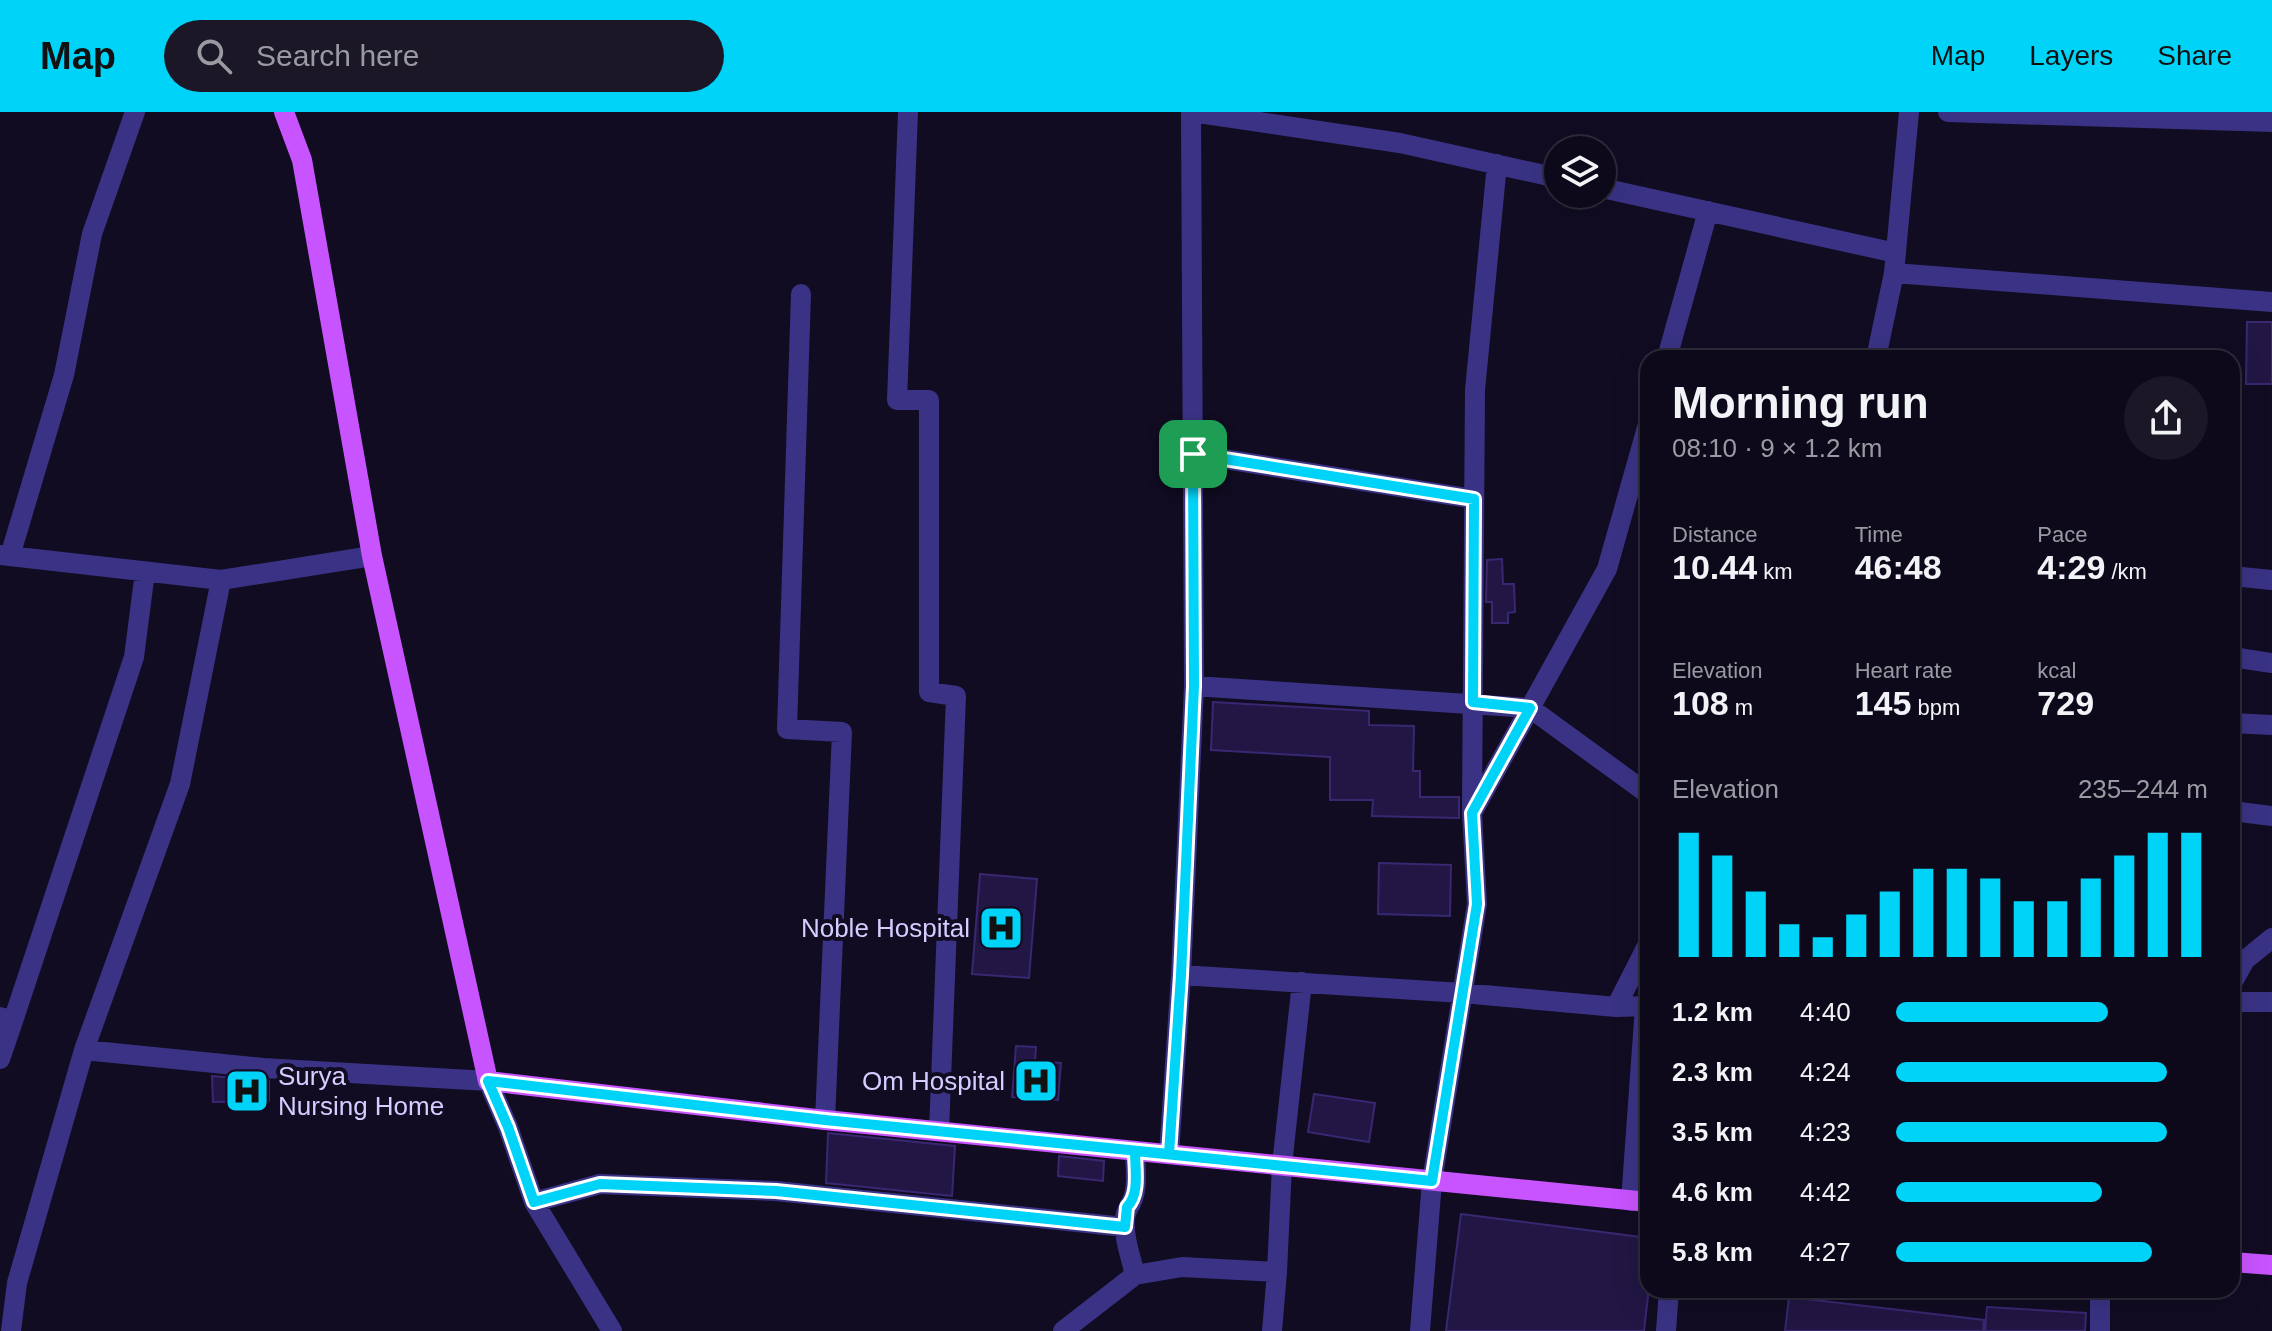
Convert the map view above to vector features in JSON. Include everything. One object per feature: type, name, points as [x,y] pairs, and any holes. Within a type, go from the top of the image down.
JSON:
[{"type":"main road","points":[[284,112],[302,160],[372,556],[488,1081],[825,1120],[1640,1202]]},
{"type":"main road","points":[[2240,1263],[2272,1265]]},
{"type":"street","points":[[135,112],[92,234],[64,375],[5,556],[221,580],[372,556]]},
{"type":"street","points":[[908,112],[897,400],[929,400],[929,692],[956,696],[939,1131]]},
{"type":"street","points":[[1169,1154],[1181,975],[1194,686],[1191,112],[1400,143],[1544,175]]},
{"type":"street","points":[[1878,350],[1895,263],[1909,112]]},
{"type":"street","points":[[1948,112],[2272,122]]},
{"type":"street","points":[[1420,1331],[1432,1181],[1477,904],[1472,813],[1475,390],[1497,164]]},
{"type":"street","points":[[1616,191],[1708,211],[1895,263],[2272,302]]},
{"type":"street","points":[[1669,350],[1708,211]]},
{"type":"street","points":[[801,294],[787,729],[842,732],[825,1120]]},
{"type":"street","points":[[1472,813],[1607,569],[1640,452]]},
{"type":"street","points":[[1193,454],[1474,499]]},
{"type":"street","points":[[0,1059],[6,1019],[134,657],[145,572]]},
{"type":"street","points":[[2240,577],[2272,580]]},
{"type":"street","points":[[11,1331],[17,1283],[84,1050],[180,784],[221,580]]},
{"type":"street","points":[[2240,658],[2272,663]]},
{"type":"street","points":[[1194,686],[1530,708],[1640,788]]},
{"type":"street","points":[[2240,723],[2272,725]]},
{"type":"street","points":[[2240,812],[2272,816]]},
{"type":"street","points":[[2240,969],[2245,960],[2272,938]]},
{"type":"street","points":[[1616,1007],[1640,960]]},
{"type":"street","points":[[1181,975],[1462,993],[1616,1007],[1640,1006]]},
{"type":"street","points":[[1272,1331],[1282,1165],[1302,982]]},
{"type":"street","points":[[2240,1002],[2272,1002]]},
{"type":"street","points":[[84,1050],[263,1068],[488,1081],[534,1202],[612,1331]]},
{"type":"street","points":[[1135,1151],[1135,1192],[1127,1207],[1125,1227],[1135,1275]]},
{"type":"street","points":[[534,1202],[600,1184],[776,1191],[1125,1227]]},
{"type":"street","points":[[1063,1331],[1135,1275],[1182,1267],[1277,1272]]},
{"type":"street","points":[[1666,1331],[1668,1298]]},
{"type":"street","points":[[2100,1298],[2100,1331]]},
{"type":"building","points":[[2247,322],[2272,322],[2272,384],[2246,384]]},
{"type":"building","points":[[1502,559],[1503,584],[1514,584],[1515,612],[1508,613],[1508,623],[1492,623],[1492,602],[1486,602],[1487,560]]},
{"type":"building","points":[[1213,702],[1369,711],[1369,725],[1414,726],[1413,771],[1420,771],[1420,797],[1459,797],[1459,818],[1372,816],[1373,800],[1330,800],[1330,757],[1211,750]]},
{"type":"building","points":[[1379,863],[1451,865],[1450,916],[1378,914]]},
{"type":"building","points":[[980,874],[1037,879],[1029,978],[972,974]]},
{"type":"building","points":[[1016,1046],[1036,1047],[1035,1061],[1061,1063],[1058,1100],[1012,1097]]},
{"type":"building","points":[[212,1076],[269,1081],[269,1101],[213,1102]]},
{"type":"building","points":[[1314,1094],[1375,1103],[1369,1142],[1308,1132]]},
{"type":"building","points":[[828,1133],[955,1146],[952,1196],[826,1183]]},
{"type":"building","points":[[1059,1156],[1104,1161],[1103,1181],[1058,1176]]},
{"type":"building","points":[[1461,1214],[1640,1237],[1640,1298],[1648,1298],[1644,1331],[1446,1331]]},
{"type":"building","points":[[1789,1298],[1984,1320],[1983,1331],[1785,1331]]},
{"type":"building","points":[[1987,1307],[2086,1313],[2085,1331],[1985,1331]]},
{"type":"place","name":"Noble Hospital","points":[[1001,928]]},
{"type":"place","name":"Om Hospital","points":[[1036,1081]]},
{"type":"place","name":"Surya Nursing Home","points":[[247,1091]]},
{"type":"route","points":[[1193,454],[1474,499],[1473,702],[1530,708],[1472,813],[1477,904],[1432,1181],[1135,1151],[1135,1192],[1127,1207],[1125,1227],[776,1191],[600,1184],[534,1202],[488,1081],[825,1120],[1169,1154],[1181,975],[1194,686],[1193,454]]}]
